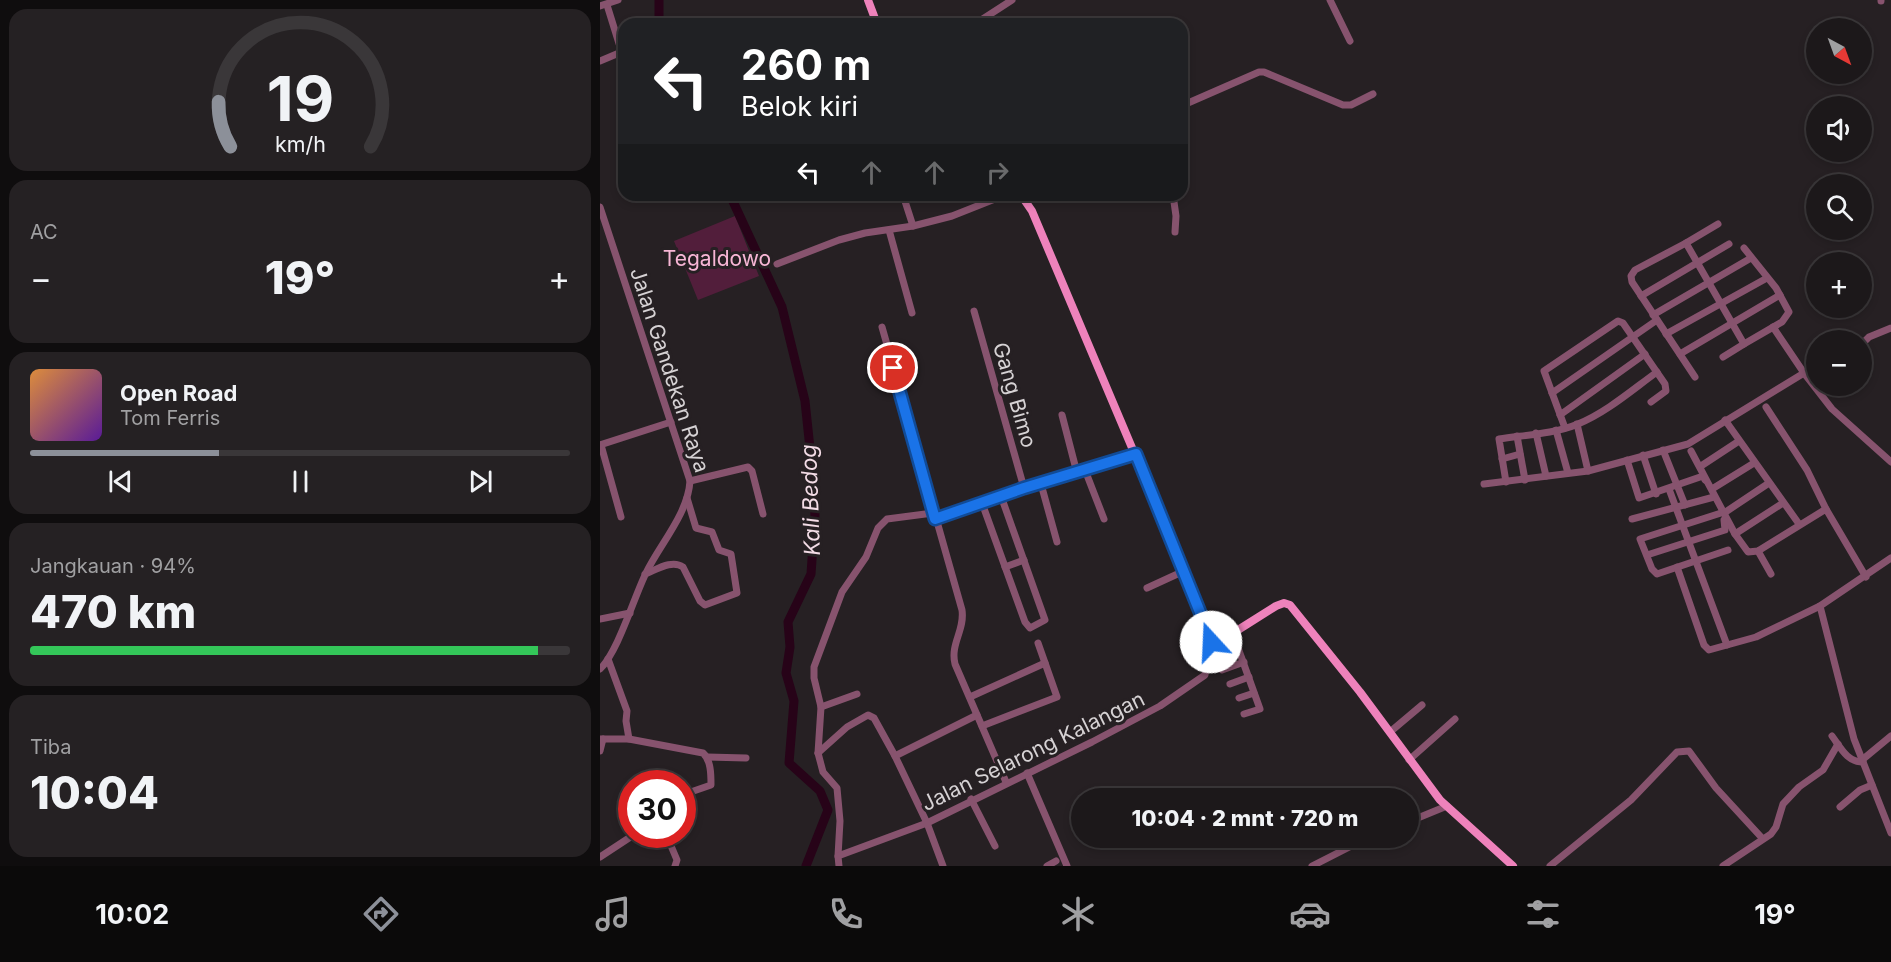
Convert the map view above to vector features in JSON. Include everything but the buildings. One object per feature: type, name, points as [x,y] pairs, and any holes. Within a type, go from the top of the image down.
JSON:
[{"type":"main road","points":[[868,0],[875,18]]},
{"type":"main road","points":[[1025,201],[1032,212],[1136,454],[1206,627],[1212,634],[1223,636],[1233,634],[1276,606],[1284,603],[1290,605],[1447,806],[1513,866]]},
{"type":"street","points":[[618,0],[604,5],[618,42]]},
{"type":"street","points":[[1330,0],[1350,41]]},
{"type":"street","points":[[984,18],[1009,1]]},
{"type":"street","points":[[600,61],[618,53]]},
{"type":"street","points":[[1188,103],[1259,72],[1264,72],[1343,105],[1351,105],[1373,94]]},
{"type":"street","points":[[905,201],[913,226]]},
{"type":"street","points":[[777,264],[833,242],[952,216],[990,201]]},
{"type":"street","points":[[1174,201],[1176,216],[1174,232]]},
{"type":"street","name":"Jalan Gandekan Raya","points":[[600,207],[690,481],[687,498],[645,574],[630,613],[608,659],[600,669]]},
{"type":"street","points":[[1695,377],[1632,282],[1633,272],[1718,224]]},
{"type":"street","points":[[890,231],[912,313]]},
{"type":"street","points":[[1686,243],[1744,344]]},
{"type":"street","points":[[1641,296],[1730,244]]},
{"type":"street","points":[[1723,357],[1782,322],[1789,312],[1780,295],[1744,248]]},
{"type":"street","points":[[1552,393],[1655,318],[1751,258]]},
{"type":"street","points":[[1666,334],[1767,278]]},
{"type":"street","points":[[1680,354],[1780,295]]},
{"type":"street","name":"Gang Bimo","points":[[974,311],[1024,488]]},
{"type":"street","points":[[1565,428],[1544,371],[1618,321],[1623,322],[1667,387],[1651,402]]},
{"type":"street","points":[[882,327],[963,618],[954,646],[953,658],[1006,783]]},
{"type":"street","points":[[1773,327],[1832,409],[1891,462]]},
{"type":"street","points":[[1872,336],[1891,328]]},
{"type":"street","points":[[1560,415],[1645,354]]},
{"type":"street","points":[[1506,482],[1499,439],[1557,430],[1577,424],[1599,413],[1657,372]]},
{"type":"street","points":[[1484,484],[1588,471],[1688,444],[1804,373]]},
{"type":"street","points":[[1766,407],[1807,470],[1826,509],[1866,576]]},
{"type":"street","points":[[1062,415],[1077,473]]},
{"type":"street","points":[[1725,420],[1799,524]]},
{"type":"street","points":[[621,517],[601,445],[671,422]]},
{"type":"street","points":[[1577,424],[1588,471]]},
{"type":"street","points":[[1557,430],[1568,473]]},
{"type":"street","points":[[1536,433],[1546,476]]},
{"type":"street","points":[[1517,436],[1525,480]]},
{"type":"street","points":[[1701,466],[1739,441]]},
{"type":"street","points":[[1664,450],[1685,505]]},
{"type":"street","points":[[1647,555],[1727,528],[1712,489],[1691,451]]},
{"type":"street","points":[[838,866],[840,821],[837,788],[823,772],[818,753],[821,707],[814,678],[814,667],[842,592],[866,557],[878,528],[887,519],[934,516],[1136,454]]},
{"type":"street","points":[[1502,459],[1520,454]]},
{"type":"street","points":[[1643,455],[1656,494]]},
{"type":"street","points":[[1627,460],[1638,497],[1656,494],[1703,476],[1735,534],[1748,552],[1758,551],[1826,509]]},
{"type":"street","points":[[1712,489],[1754,463]]},
{"type":"street","points":[[690,481],[748,467],[752,471],[763,514]]},
{"type":"street","points":[[1085,470],[1104,519]]},
{"type":"street","points":[[1728,549],[1659,574],[1654,573],[1640,538],[1723,513],[1769,483]]},
{"type":"street","points":[[1041,484],[1057,542]]},
{"type":"street","points":[[1669,489],[1727,645]]},
{"type":"street","points":[[982,502],[1027,626],[1030,628],[1045,620],[1001,496]]},
{"type":"street","points":[[1632,519],[1714,497]]},
{"type":"street","points":[[645,574],[673,563],[680,564],[700,601],[705,605],[737,593],[732,556],[728,552],[719,550],[712,532],[696,528],[687,498]]},
{"type":"street","points":[[1735,534],[1783,503]]},
{"type":"street","points":[[1758,551],[1770,574]]},
{"type":"street","points":[[1677,567],[1704,645],[1710,650],[1756,637],[1820,606],[1891,558]]},
{"type":"street","points":[[1005,567],[1024,560]]},
{"type":"street","points":[[1147,588],[1184,571]]},
{"type":"street","points":[[1820,606],[1854,739],[1889,823],[1891,833]]},
{"type":"street","points":[[600,619],[630,613]]},
{"type":"street","name":"Jalan Selarong Kalangan","points":[[838,856],[927,823],[1160,706],[1199,682],[1208,668],[1212,634]]},
{"type":"street","points":[[1233,634],[1260,709],[1244,714]]},
{"type":"street","points":[[982,726],[1057,697],[1038,643]]},
{"type":"street","points":[[608,659],[627,711],[629,739]]},
{"type":"street","points":[[1222,670],[1244,662]]},
{"type":"street","points":[[970,697],[1045,663]]},
{"type":"street","points":[[1230,684],[1249,677]]},
{"type":"street","points":[[1239,698],[1254,693]]},
{"type":"street","points":[[821,707],[857,694]]},
{"type":"street","points":[[1390,732],[1422,705]]},
{"type":"street","points":[[818,753],[847,727],[868,715],[874,717],[927,823],[943,866]]},
{"type":"street","points":[[895,756],[977,715]]},
{"type":"street","points":[[1409,760],[1455,718]]},
{"type":"street","points":[[1832,736],[1852,760],[1862,761],[1891,736]]},
{"type":"street","points":[[600,752],[601,739],[629,739],[700,752],[707,757],[746,758]]},
{"type":"street","points":[[1723,866],[1776,827],[1783,804],[1793,793],[1823,770],[1838,744]]},
{"type":"street","points":[[1550,866],[1631,800],[1659,768],[1677,752],[1683,750],[1689,751],[1716,788],[1762,838]]},
{"type":"street","points":[[696,790],[711,785],[707,757]]},
{"type":"street","points":[[1027,773],[1067,866]]},
{"type":"street","points":[[1840,807],[1860,790],[1872,785]]},
{"type":"street","points":[[971,799],[995,846]]},
{"type":"street","points":[[1419,817],[1447,806]]},
{"type":"street","points":[[600,857],[618,845]]},
{"type":"street","points":[[671,848],[676,860],[675,866]]},
{"type":"street","points":[[1312,866],[1348,848]]},
{"type":"street","points":[[1047,866],[1056,861]]},
{"type":"green space","name":"Tegaldowo","points":[[735,216],[759,276],[698,300],[674,241]]},
{"type":"waterway","name":"Kali Bedog","points":[[659,0],[659,18]]},
{"type":"waterway","name":"Kali Bedog","points":[[733,201],[782,307],[805,401],[815,516],[811,574],[788,622],[790,647],[786,673],[794,701],[789,763],[820,791],[828,810],[806,866]]},
{"type":"route","points":[[893,368],[935,519],[1024,488],[1136,454],[1206,627],[1212,634],[1211,642]]}]
